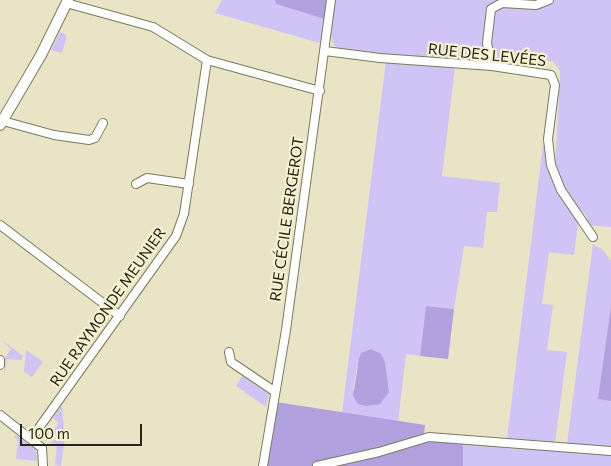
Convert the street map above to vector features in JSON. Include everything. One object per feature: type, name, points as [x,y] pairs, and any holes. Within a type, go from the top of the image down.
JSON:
[{"type":"street","points":[[325,51],[331,0]]},
{"type":"street","points":[[492,66],[488,43],[491,9],[502,3],[536,5],[549,0]]},
{"type":"street","points":[[103,123],[96,138],[89,140],[54,135],[1,123],[41,55],[67,1],[153,27],[207,60],[320,91]]},
{"type":"street","name":"RUE DES LEVÉES","points":[[325,51],[380,58],[492,66],[545,73],[554,79],[548,139],[551,165],[561,190],[593,237]]},
{"type":"street","name":"RUE CÉCILE BERGEROT","points":[[263,466],[274,390],[286,330],[325,51]]},
{"type":"street","name":"RUE RAYMONDE MEUNIER","points":[[32,439],[176,236],[184,214],[207,60]]},
{"type":"street","points":[[136,184],[147,178],[189,184]]},
{"type":"street","points":[[0,225],[120,316]]},
{"type":"street","points":[[229,352],[232,362],[274,390]]},
{"type":"street","points":[[0,360],[0,365]]},
{"type":"street","points":[[0,415],[42,448],[43,466]]},
{"type":"street","points":[[317,466],[379,452],[428,437],[611,451]]},
{"type":"shaded area","points":[[222,0],[275,0],[277,1],[276,4],[328,20],[323,44],[215,13]]},
{"type":"shaded area","points":[[275,0],[330,0],[328,20],[276,4]]},
{"type":"shaded area","points":[[335,0],[501,0],[490,4],[486,10],[486,56],[482,63],[395,57],[340,50],[334,45],[331,35]]},
{"type":"shaded area","points":[[551,0],[611,0],[611,227],[589,225],[586,215],[574,204],[564,189],[555,168],[560,71],[552,61],[497,58],[491,51],[491,13],[504,5],[542,7]]},
{"type":"shaded area","points":[[60,32],[67,35],[62,53],[51,50]]},
{"type":"shaded area","points":[[386,61],[455,67],[442,176],[500,183],[497,212],[487,212],[483,248],[464,246],[454,309],[426,306],[420,356],[406,354],[398,422],[342,413]],"holes":[[[385,362],[389,392],[353,390],[357,366]]]},
{"type":"shaded area","points":[[543,145],[545,146],[550,171],[578,223],[574,255],[549,252],[542,304],[553,305],[547,350],[567,352],[555,443],[507,439]]},
{"type":"shaded area","points":[[593,244],[604,251],[611,261],[611,306],[599,399],[611,401],[611,448],[567,444]]},
{"type":"shaded area","points":[[426,306],[454,309],[448,359],[420,356]]},
{"type":"shaded area","points":[[611,306],[611,401],[598,399]]},
{"type":"shaded area","points":[[0,339],[23,356],[22,360],[7,359],[4,378],[5,358],[11,349]]},
{"type":"shaded area","points":[[371,349],[381,354],[385,362],[389,392],[380,404],[366,406],[358,404],[353,396],[361,353]]},
{"type":"shaded area","points":[[26,350],[43,362],[32,377],[24,372]]},
{"type":"shaded area","points":[[242,376],[269,394],[266,407],[236,386]]},
{"type":"shaded area","points":[[276,402],[425,425],[424,434],[390,446],[331,458],[312,466],[267,466]]},
{"type":"shaded area","points":[[62,405],[64,430],[61,433],[52,435],[44,443],[59,423],[53,418]]},
{"type":"shaded area","points":[[16,435],[36,450],[37,461],[16,459],[18,440],[14,437]]},
{"type":"shaded area","points":[[65,438],[61,466],[55,465],[57,444],[49,443]]},
{"type":"shaded area","points":[[421,440],[463,441],[463,466],[323,466]]},
{"type":"shaded area","points":[[463,441],[611,455],[611,466],[463,466]]}]
